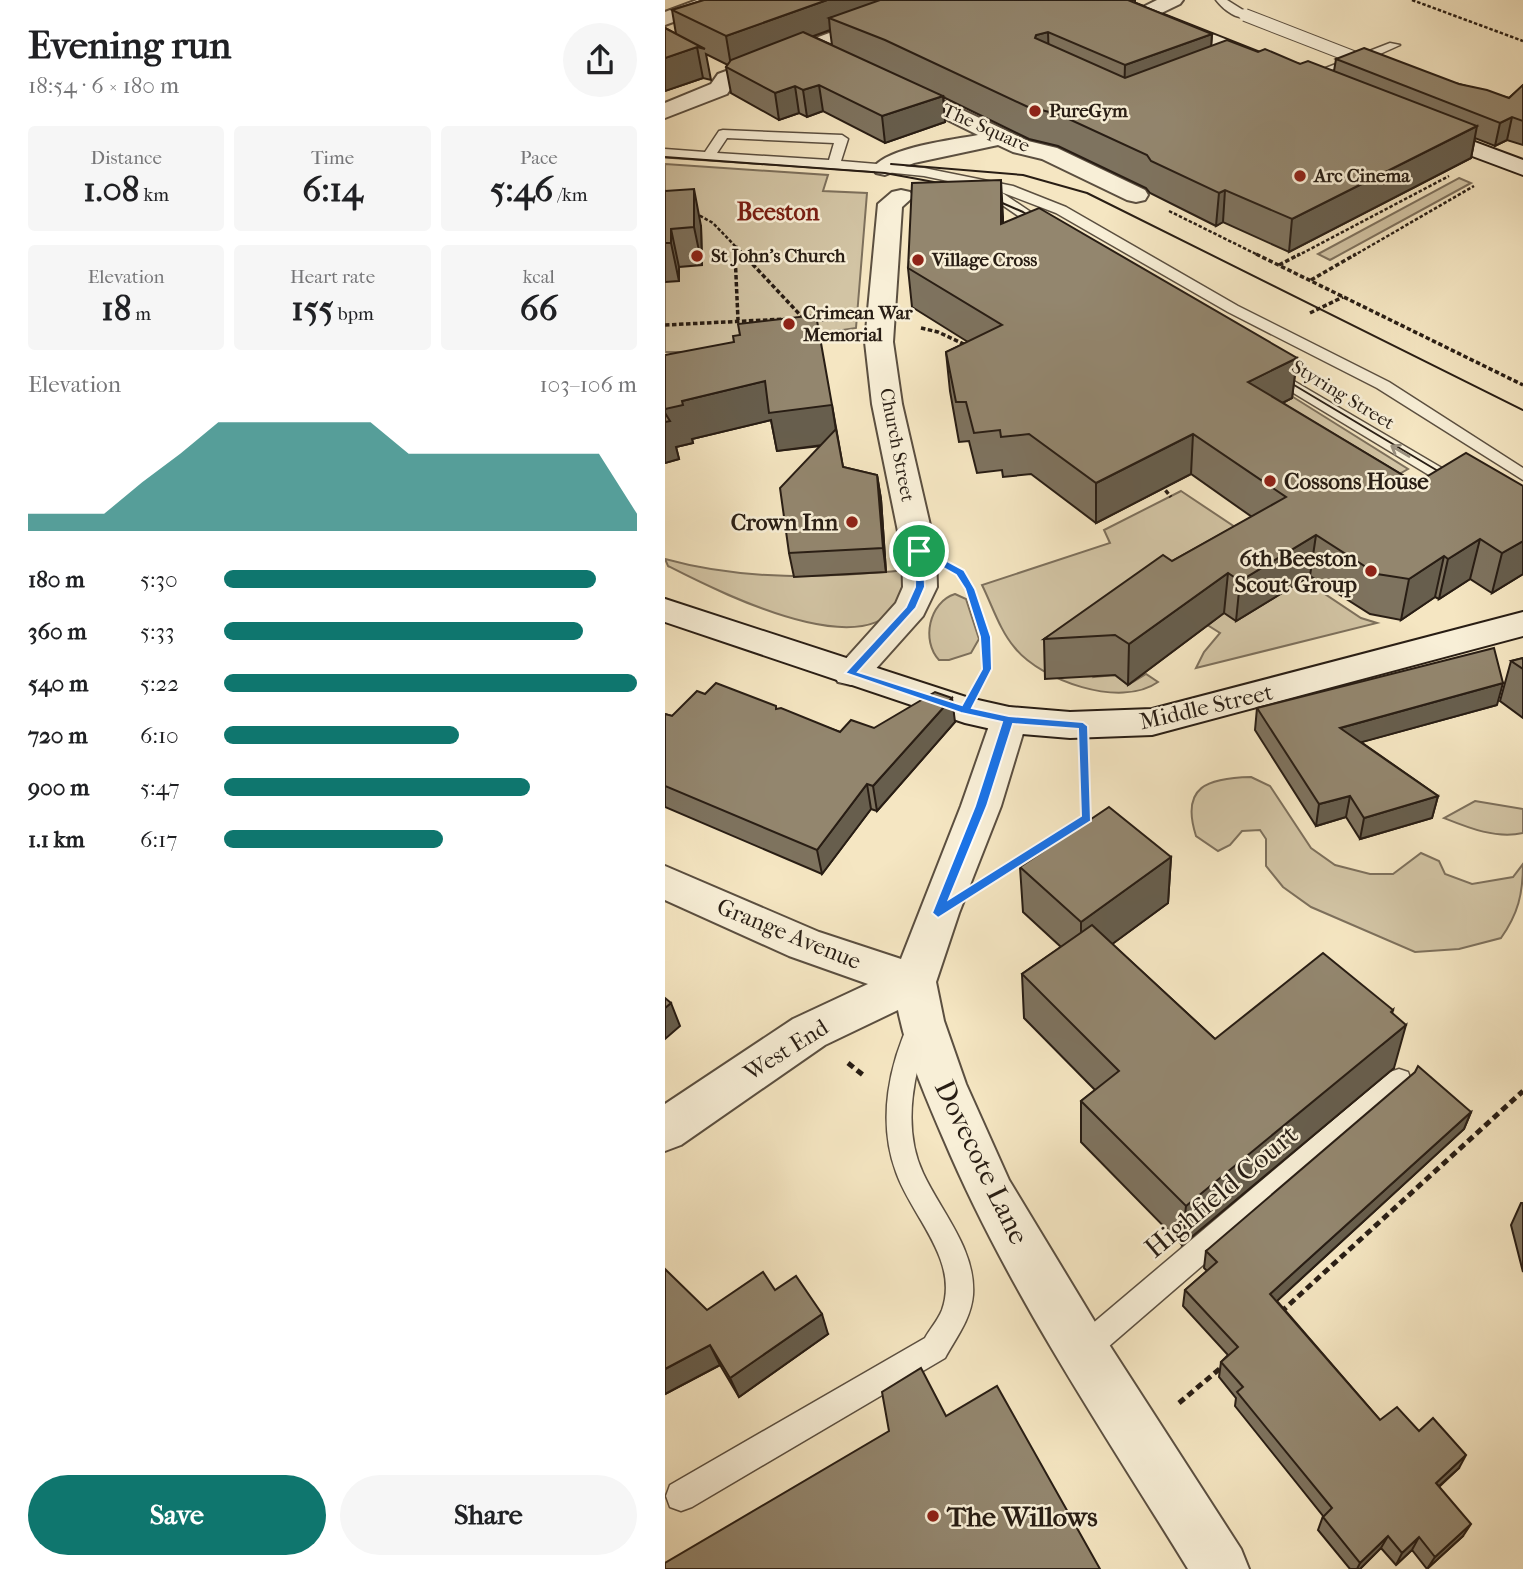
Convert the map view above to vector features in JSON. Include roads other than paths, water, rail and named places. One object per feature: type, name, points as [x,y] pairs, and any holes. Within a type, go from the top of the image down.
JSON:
[{"type":"street","points":[[665,19],[715,0]]},
{"type":"street","points":[[665,111],[719,89],[718,72],[809,47],[939,0]]},
{"type":"street","points":[[1108,0],[1337,94]]},
{"type":"street","points":[[1144,14],[1173,0]]},
{"type":"street","points":[[809,47],[833,61]]},
{"type":"street","name":"The Square","points":[[879,78],[1021,147],[1049,153],[1136,195]]},
{"type":"street","points":[[1409,124],[1523,168]]},
{"type":"street","points":[[885,168],[907,158],[1001,137]]},
{"type":"street","name":"Church Street","points":[[851,673],[911,608],[920,587],[919,551],[887,404],[879,323],[890,204],[901,197]]},
{"type":"street","name":"Middle Street","points":[[665,610],[965,710],[1009,720],[1083,726],[1128,724],[1187,714],[1517,625]]},
{"type":"street","points":[[918,1002],[938,913],[981,806],[1009,720]]},
{"type":"street","name":"Grange Avenue","points":[[665,882],[804,944],[918,1002]]},
{"type":"street","name":"West End","points":[[665,1130],[809,1032],[918,1002]]},
{"type":"street","name":"Dovecote Lane","points":[[918,1002],[943,1084],[992,1195],[1083,1350],[1221,1569]]},
{"type":"lane","points":[[1221,0],[1229,8],[1245,15],[1383,69]]},
{"type":"lane","points":[[1290,74],[1327,74],[1394,45]]},
{"type":"lane","points":[[1224,64],[1248,56]]},
{"type":"lane","points":[[709,155],[723,134],[842,139],[834,164]]},
{"type":"lane","points":[[665,153],[925,172],[1013,190],[1061,211],[1233,309],[1383,385],[1523,475]]},
{"type":"lane","points":[[970,182],[1012,204],[1061,240]]},
{"type":"lane","name":"Styring Street","points":[[1256,364],[1476,495]]},
{"type":"lane","points":[[681,1496],[935,1348],[955,1314],[960,1282],[944,1232],[908,1172],[898,1103],[918,1002]]},
{"type":"lane","name":"Highfield Court","points":[[1083,1350],[1399,1080]]},
{"type":"tram line","points":[[665,157],[885,173],[961,187]]},
{"type":"tram line","points":[[891,164],[1023,175],[1087,193],[1523,410]]},
{"type":"tram line","points":[[984,195],[1023,212],[1040,223]]},
{"type":"tram line","points":[[1279,376],[1453,480]]},
{"type":"place","name":"PureGym","points":[[1035,111]]},
{"type":"place","name":"Arc Cinema","points":[[1300,176]]},
{"type":"place","name":"St John's Church","points":[[697,256]]},
{"type":"place","name":"Village Cross","points":[[918,260]]},
{"type":"place","name":"Crimean War Memorial","points":[[789,324]]},
{"type":"place","name":"Cossons House","points":[[1270,481]]},
{"type":"place","name":"Crown Inn","points":[[852,522]]},
{"type":"place","name":"6th Beeston Scout Group","points":[[1371,571]]},
{"type":"place","name":"The Willows","points":[[933,1516]]},
{"type":"district","name":"Beeston","points":[[778,212]]}]
